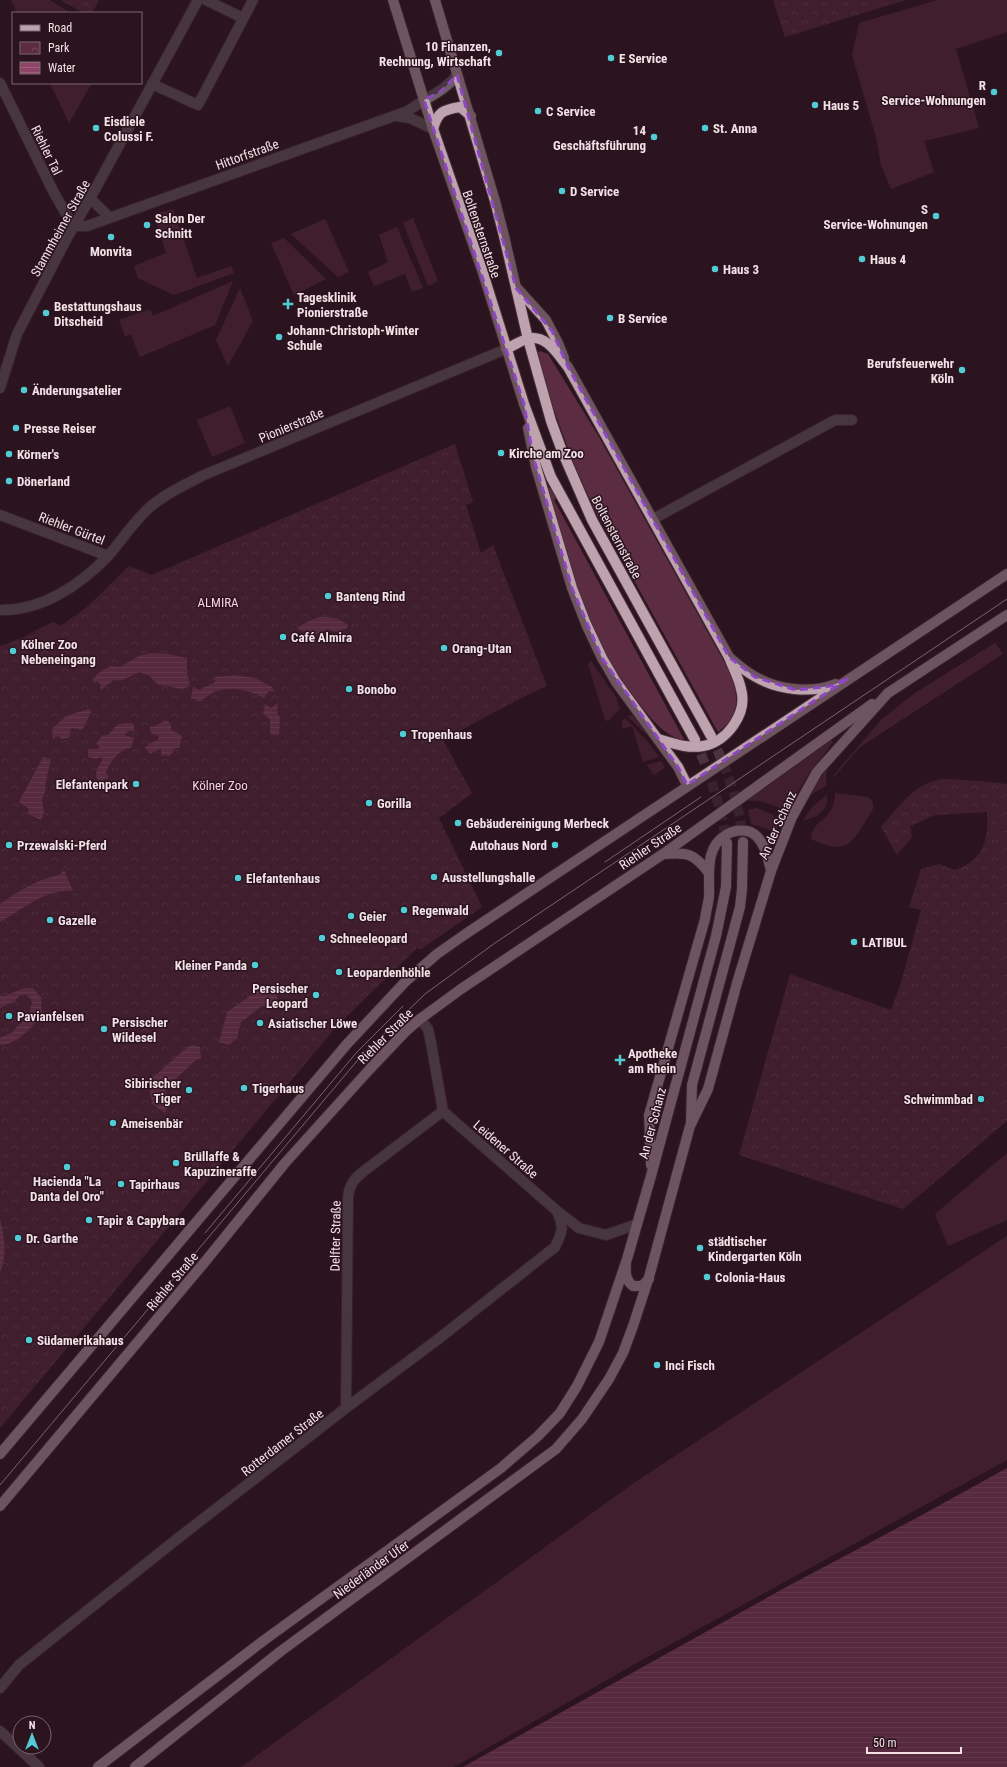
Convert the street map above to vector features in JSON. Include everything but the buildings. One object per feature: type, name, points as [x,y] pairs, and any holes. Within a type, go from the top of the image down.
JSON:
[{"type":"main road","name":"Boltensternstraße","points":[[393,0],[433,129],[482,270],[524,404],[554,483],[695,740]]},
{"type":"main road","name":"Boltensternstraße","points":[[435,0],[504,236],[528,339],[551,421],[574,482],[592,520],[711,736]]},
{"type":"main road","points":[[433,129],[437,117],[446,110],[460,107],[470,116]]},
{"type":"main road","points":[[516,288],[546,320],[558,342],[568,367],[729,657],[742,690],[742,704],[738,719],[729,732],[718,740],[704,746],[688,747],[658,739]]},
{"type":"main road","points":[[506,349],[528,339],[542,339],[551,346],[568,367]]},
{"type":"main road","name":"Boltensternstraße","points":[[524,404],[533,456],[572,588],[586,624],[602,658],[616,682],[678,767],[687,785]]},
{"type":"main road","points":[[729,657],[755,676],[784,688],[796,690],[831,686],[849,678],[1007,574]]},
{"type":"main road","name":"An der Schanz","points":[[609,1379],[623,1352],[650,1277],[690,1126],[708,1089],[737,983],[771,871],[792,818],[817,772],[888,692],[1007,615]]},
{"type":"main road","name":"Riehler Straße","points":[[0,1454],[347,1044],[405,982],[437,954],[467,933],[849,678]]},
{"type":"main road","name":"Riehler Straße","points":[[0,1506],[285,1164],[369,1070],[420,1018],[516,951],[663,854],[888,692]]},
{"type":"main road","name":"An der Schanz","points":[[652,1176],[649,1115],[705,918],[708,898],[710,858],[713,847],[725,835],[739,830],[748,831],[757,836],[768,857],[771,871]]},
{"type":"main road","name":"An der Schanz","points":[[690,1126],[692,1085],[740,907],[743,842]]},
{"type":"main road","name":"An der Schanz","points":[[577,1386],[599,1342],[627,1259],[652,1176],[719,923],[726,887],[727,843]]},
{"type":"main road","points":[[663,854],[677,853],[689,855],[699,860],[709,873]]},
{"type":"main road","points":[[627,1259],[626,1272],[628,1282],[633,1286],[642,1286],[650,1277]]},
{"type":"main road","name":"Niederländer Ufer","points":[[135,1767],[281,1651],[556,1448],[582,1419],[609,1379]]},
{"type":"main road","name":"Niederländer Ufer","points":[[98,1767],[257,1646],[501,1468],[538,1436],[560,1413],[577,1386]]},
{"type":"street","name":"Stammheimer Straße","points":[[0,388],[17,334],[73,226],[90,198],[198,0]]},
{"type":"street","points":[[206,0],[243,18]]},
{"type":"street","points":[[152,84],[198,105],[253,0]]},
{"type":"street","name":"Hittorfstraße","points":[[73,226],[87,226],[408,111],[424,100],[440,92],[450,84],[457,75]]},
{"type":"street","name":"Riehler Tal","points":[[0,84],[53,191],[73,226]]},
{"type":"street","points":[[394,116],[410,118],[433,129]]},
{"type":"street","points":[[90,198],[109,217]]},
{"type":"street","name":"Pionierstraße","points":[[108,556],[149,508],[183,486],[204,475],[506,349]]},
{"type":"street","points":[[653,519],[835,420],[852,420]]},
{"type":"street","name":"Riehler Gürtel","points":[[0,610],[14,610],[42,603],[78,582],[108,556],[2,516]]},
{"type":"street","points":[[420,1018],[428,1029],[443,1111]]},
{"type":"street","name":"Leidener Straße","points":[[443,1111],[557,1211],[579,1228],[606,1235],[637,1224]]},
{"type":"street","name":"Delfter Straße","points":[[346,1408],[349,1187],[354,1178],[443,1111]]},
{"type":"street","name":"Rotterdamer Straße","points":[[0,1688],[19,1665],[346,1408],[432,1344],[555,1247],[561,1236],[563,1225],[557,1211]]},
{"type":"street","points":[[0,1731],[39,1767]]},
{"type":"highlighted area","points":[[457,75],[516,288],[552,331],[568,367],[729,657],[755,677],[796,690],[831,686],[849,678],[687,785],[678,767],[602,658],[572,588],[533,456],[524,404],[424,100],[440,92]]},
{"type":"green space","points":[[11,0],[50,0],[68,12],[17,12]]},
{"type":"green space","points":[[60,0],[99,0],[93,12],[82,12]]},
{"type":"green space","points":[[773,0],[906,0],[785,37]]},
{"type":"green space","points":[[938,0],[1007,0],[1007,32],[956,49],[979,128],[924,141],[934,172],[891,189],[881,165],[876,137],[852,55],[859,23]]},
{"type":"green space","points":[[50,84],[91,84],[69,123]]},
{"type":"green space","points":[[173,209],[197,278],[231,266],[234,273],[174,295],[138,278],[134,266],[166,253],[154,214]]},
{"type":"green space","points":[[413,218],[438,281],[428,286],[403,223]]},
{"type":"green space","points":[[325,219],[349,272],[338,277],[291,234]]},
{"type":"green space","points":[[397,227],[423,288],[412,292],[405,274],[374,286],[368,272],[388,262],[379,235]]},
{"type":"green space","points":[[284,238],[326,279],[294,295],[271,243]]},
{"type":"green space","points":[[233,281],[215,325],[140,357],[131,335],[125,336],[119,320],[150,309],[153,316]]},
{"type":"green space","points":[[240,288],[253,321],[228,366],[216,340]]},
{"type":"green space","points":[[540,351],[548,354],[599,437],[731,674],[734,683],[736,706],[730,720],[718,732],[598,517],[573,462],[554,410],[537,353]]},
{"type":"green space","points":[[230,406],[245,443],[212,457],[197,420]]},
{"type":"green space","name":"Kölner Zoo","points":[[455,444],[473,502],[466,505],[481,553],[493,545],[547,686],[443,740],[472,793],[439,818],[482,907],[420,950],[417,948],[337,1026],[0,1428],[0,646],[35,633],[44,638],[87,607],[129,566],[152,575]]},
{"type":"green space","points":[[546,487],[551,488],[556,499],[554,500],[685,741],[665,732],[650,717],[626,686],[603,651],[585,612],[564,550]]},
{"type":"green space","points":[[53,622],[62,626],[44,638],[35,632],[24,636]]},
{"type":"green space","points":[[995,643],[1003,654],[860,747],[834,777],[833,776],[881,720],[915,693]]},
{"type":"green space","points":[[591,661],[616,697],[620,709],[608,721],[605,720],[588,664]]},
{"type":"green space","points":[[627,716],[634,716],[650,738]]},
{"type":"green space","points":[[625,718],[648,742],[659,757],[643,762],[632,726],[622,729],[622,721]]},
{"type":"green space","points":[[831,740],[833,742],[806,778],[786,811],[767,803],[746,801]]},
{"type":"green space","points":[[661,761],[665,768],[654,775],[647,765]]},
{"type":"green space","points":[[828,766],[826,786],[810,795]]},
{"type":"green space","points":[[946,779],[1007,784],[1007,1121],[903,1209],[739,1155],[790,974],[891,1010],[900,986],[921,910],[909,907],[921,869],[939,864],[955,870],[972,861],[982,848],[987,832],[987,812],[935,815],[910,826],[912,837],[897,855],[881,827],[902,803],[917,789],[935,780]]},
{"type":"green space","points":[[835,793],[867,797],[872,801],[873,809],[860,831],[849,843],[834,847],[811,839],[812,832],[815,827],[828,815],[834,802]]},
{"type":"green space","points":[[827,795],[826,805],[821,813],[813,818],[803,820],[813,806]]},
{"type":"green space","points":[[756,808],[774,815],[774,819],[781,822],[776,832],[751,824],[748,810]]},
{"type":"green space","points":[[1007,1153],[1007,1220],[948,1246],[935,1214]]},
{"type":"green space","points":[[1007,1236],[1007,1460],[642,1660],[454,1767],[241,1767],[631,1485]]},
{"type":"water","points":[[320,617],[336,618],[348,625],[347,628],[337,632],[328,630],[314,634],[297,629],[307,622]]},
{"type":"water","points":[[151,653],[167,654],[187,658],[187,672],[190,686],[181,689],[157,684],[150,676],[139,672],[123,680],[114,680],[100,690],[101,685],[97,681],[95,683],[93,680],[97,674],[111,666],[120,667],[139,656]]},
{"type":"water","points":[[234,675],[255,678],[272,687],[274,692],[269,691],[264,698],[240,689],[223,689],[207,696],[200,702],[191,698],[193,687],[200,690],[215,682],[215,677]]},
{"type":"water","points":[[278,703],[277,712],[280,718],[279,735],[272,735],[270,733],[270,719],[263,714],[265,705],[271,708]]},
{"type":"water","points":[[90,709],[91,712],[83,729],[80,730],[73,728],[71,729],[70,737],[62,739],[58,736],[53,739],[52,729],[66,716]]},
{"type":"water","points":[[166,720],[171,724],[171,730],[182,736],[179,748],[175,748],[170,756],[161,755],[161,748],[150,754],[145,748],[150,743],[158,740],[159,736],[150,731],[150,726],[153,727]]},
{"type":"water","points":[[133,723],[135,731],[129,731],[125,734],[126,736],[134,738],[131,748],[123,750],[116,756],[106,773],[109,776],[99,783],[96,773],[103,759],[101,757],[96,759],[88,757],[88,749],[97,749],[100,747],[96,744],[102,736],[108,735],[118,724]]},
{"type":"water","points":[[43,757],[51,759],[45,785],[46,790],[42,799],[44,813],[41,820],[28,814],[29,809],[19,802]]},
{"type":"water","points":[[64,870],[73,891],[63,891],[44,896],[0,922],[0,904],[27,887],[39,881],[58,875]]},
{"type":"water","points":[[25,988],[33,988],[41,997],[42,1014],[29,1030],[18,1039],[0,1045],[0,1038],[13,1032],[17,1026],[27,1019],[32,1004],[31,999],[26,995],[20,995],[15,1001],[0,1008],[0,996],[4,996]]},
{"type":"water","points":[[258,990],[278,993],[275,1008],[262,1006],[241,1022],[237,1038],[229,1045],[219,1042],[227,1012]]},
{"type":"water","points":[[192,1045],[200,1047],[201,1058],[196,1060],[168,1086],[165,1092],[171,1100],[165,1113],[152,1104],[149,1081],[185,1049]]},
{"type":"water","points":[[0,1220],[3,1233],[4,1260],[0,1272]]},
{"type":"water","points":[[1007,1468],[1007,1767],[463,1767],[790,1585]]},
{"type":"tunnel","points":[[711,736],[736,801],[743,842]]},
{"type":"tunnel","points":[[695,740],[722,816],[727,843]]},
{"type":"tram line","points":[[0,1485],[362,1055],[425,994],[495,943],[1007,599]]},
{"type":"tram line","points":[[605,862],[701,797]]},
{"type":"tram line","points":[[205,1233],[357,1052],[403,1006]]},
{"type":"place","name":"10 Finanzen, Rechnung, Wirtschaft","points":[[499,53]]},
{"type":"place","name":"E Service","points":[[611,58]]},
{"type":"place","name":"R Service-Wohnungen","points":[[994,92]]},
{"type":"place","name":"Haus 5","points":[[815,105]]},
{"type":"place","name":"C Service","points":[[538,111]]},
{"type":"place","name":"Eisdiele Colussi F.","points":[[96,128]]},
{"type":"place","name":"St. Anna","points":[[705,128]]},
{"type":"place","name":"14 Geschäftsführung","points":[[654,137]]},
{"type":"place","name":"D Service","points":[[562,191]]},
{"type":"place","name":"S Service-Wohnungen","points":[[936,216]]},
{"type":"place","name":"Salon Der Schnitt","points":[[147,225]]},
{"type":"place","name":"Monvita","points":[[111,237]]},
{"type":"place","name":"Haus 4","points":[[862,259]]},
{"type":"place","name":"Haus 3","points":[[715,269]]},
{"type":"place","name":"Tagesklinik Pionierstraße","points":[[288,304]]},
{"type":"place","name":"Bestattungshaus Ditscheid","points":[[46,313]]},
{"type":"place","name":"B Service","points":[[610,318]]},
{"type":"place","name":"Johann-Christoph-Winter Schule","points":[[279,337]]},
{"type":"place","name":"Berufsfeuerwehr Köln","points":[[962,370]]},
{"type":"place","name":"Änderungsatelier","points":[[24,390]]},
{"type":"place","name":"Presse Reiser","points":[[16,428]]},
{"type":"place","name":"Kirche am Zoo","points":[[501,453]]},
{"type":"place","name":"Körner's","points":[[9,454]]},
{"type":"place","name":"Dönerland","points":[[9,481]]},
{"type":"place","name":"Banteng Rind","points":[[328,596]]},
{"type":"place","name":"Café Almira","points":[[283,637]]},
{"type":"place","name":"Orang-Utan","points":[[444,648]]},
{"type":"place","name":"Kölner Zoo Nebeneingang","points":[[13,651]]},
{"type":"place","name":"Bonobo","points":[[349,689]]},
{"type":"place","name":"Tropenhaus","points":[[403,734]]},
{"type":"place","name":"Elefantenpark","points":[[136,784]]},
{"type":"place","name":"Gorilla","points":[[369,803]]},
{"type":"place","name":"Gebäudereinigung Merbeck","points":[[458,823]]},
{"type":"place","name":"Przewalski-Pferd","points":[[9,845]]},
{"type":"place","name":"Autohaus Nord","points":[[555,845]]},
{"type":"place","name":"Ausstellungshalle","points":[[434,877]]},
{"type":"place","name":"Elefantenhaus","points":[[238,878]]},
{"type":"place","name":"Regenwald","points":[[404,910]]},
{"type":"place","name":"Geier","points":[[351,916]]},
{"type":"place","name":"Gazelle","points":[[50,920]]},
{"type":"place","name":"Schneeleopard","points":[[322,938]]},
{"type":"place","name":"LATIBUL","points":[[854,942]]},
{"type":"place","name":"Kleiner Panda","points":[[255,965]]},
{"type":"place","name":"Leopardenhöhle","points":[[339,972]]},
{"type":"place","name":"Persischer Leopard","points":[[316,995]]},
{"type":"place","name":"Pavianfelsen","points":[[9,1016]]},
{"type":"place","name":"Asiatischer Löwe","points":[[260,1023]]},
{"type":"place","name":"Persischer Wildesel","points":[[104,1029]]},
{"type":"place","name":"Apotheke am Rhein","points":[[620,1060]]},
{"type":"place","name":"Tigerhaus","points":[[244,1088]]},
{"type":"place","name":"Sibirischer Tiger","points":[[189,1090]]},
{"type":"place","name":"Schwimmbad","points":[[981,1099]]},
{"type":"place","name":"Ameisenbär","points":[[113,1123]]},
{"type":"place","name":"Brüllaffe & Kapuzineraffe","points":[[176,1163]]},
{"type":"place","name":"Hacienda \"La Danta del Oro\"","points":[[67,1167]]},
{"type":"place","name":"Tapirhaus","points":[[121,1184]]},
{"type":"place","name":"Tapir & Capybara","points":[[89,1220]]},
{"type":"place","name":"Dr. Garthe","points":[[18,1238]]},
{"type":"place","name":"städtischer Kindergarten Köln","points":[[700,1248]]},
{"type":"place","name":"Colonia-Haus","points":[[707,1277]]},
{"type":"place","name":"Südamerikahaus","points":[[29,1340]]},
{"type":"place","name":"Inci Fisch","points":[[657,1365]]},
{"type":"park label","name":"ALMIRA","points":[[218,602]]}]
